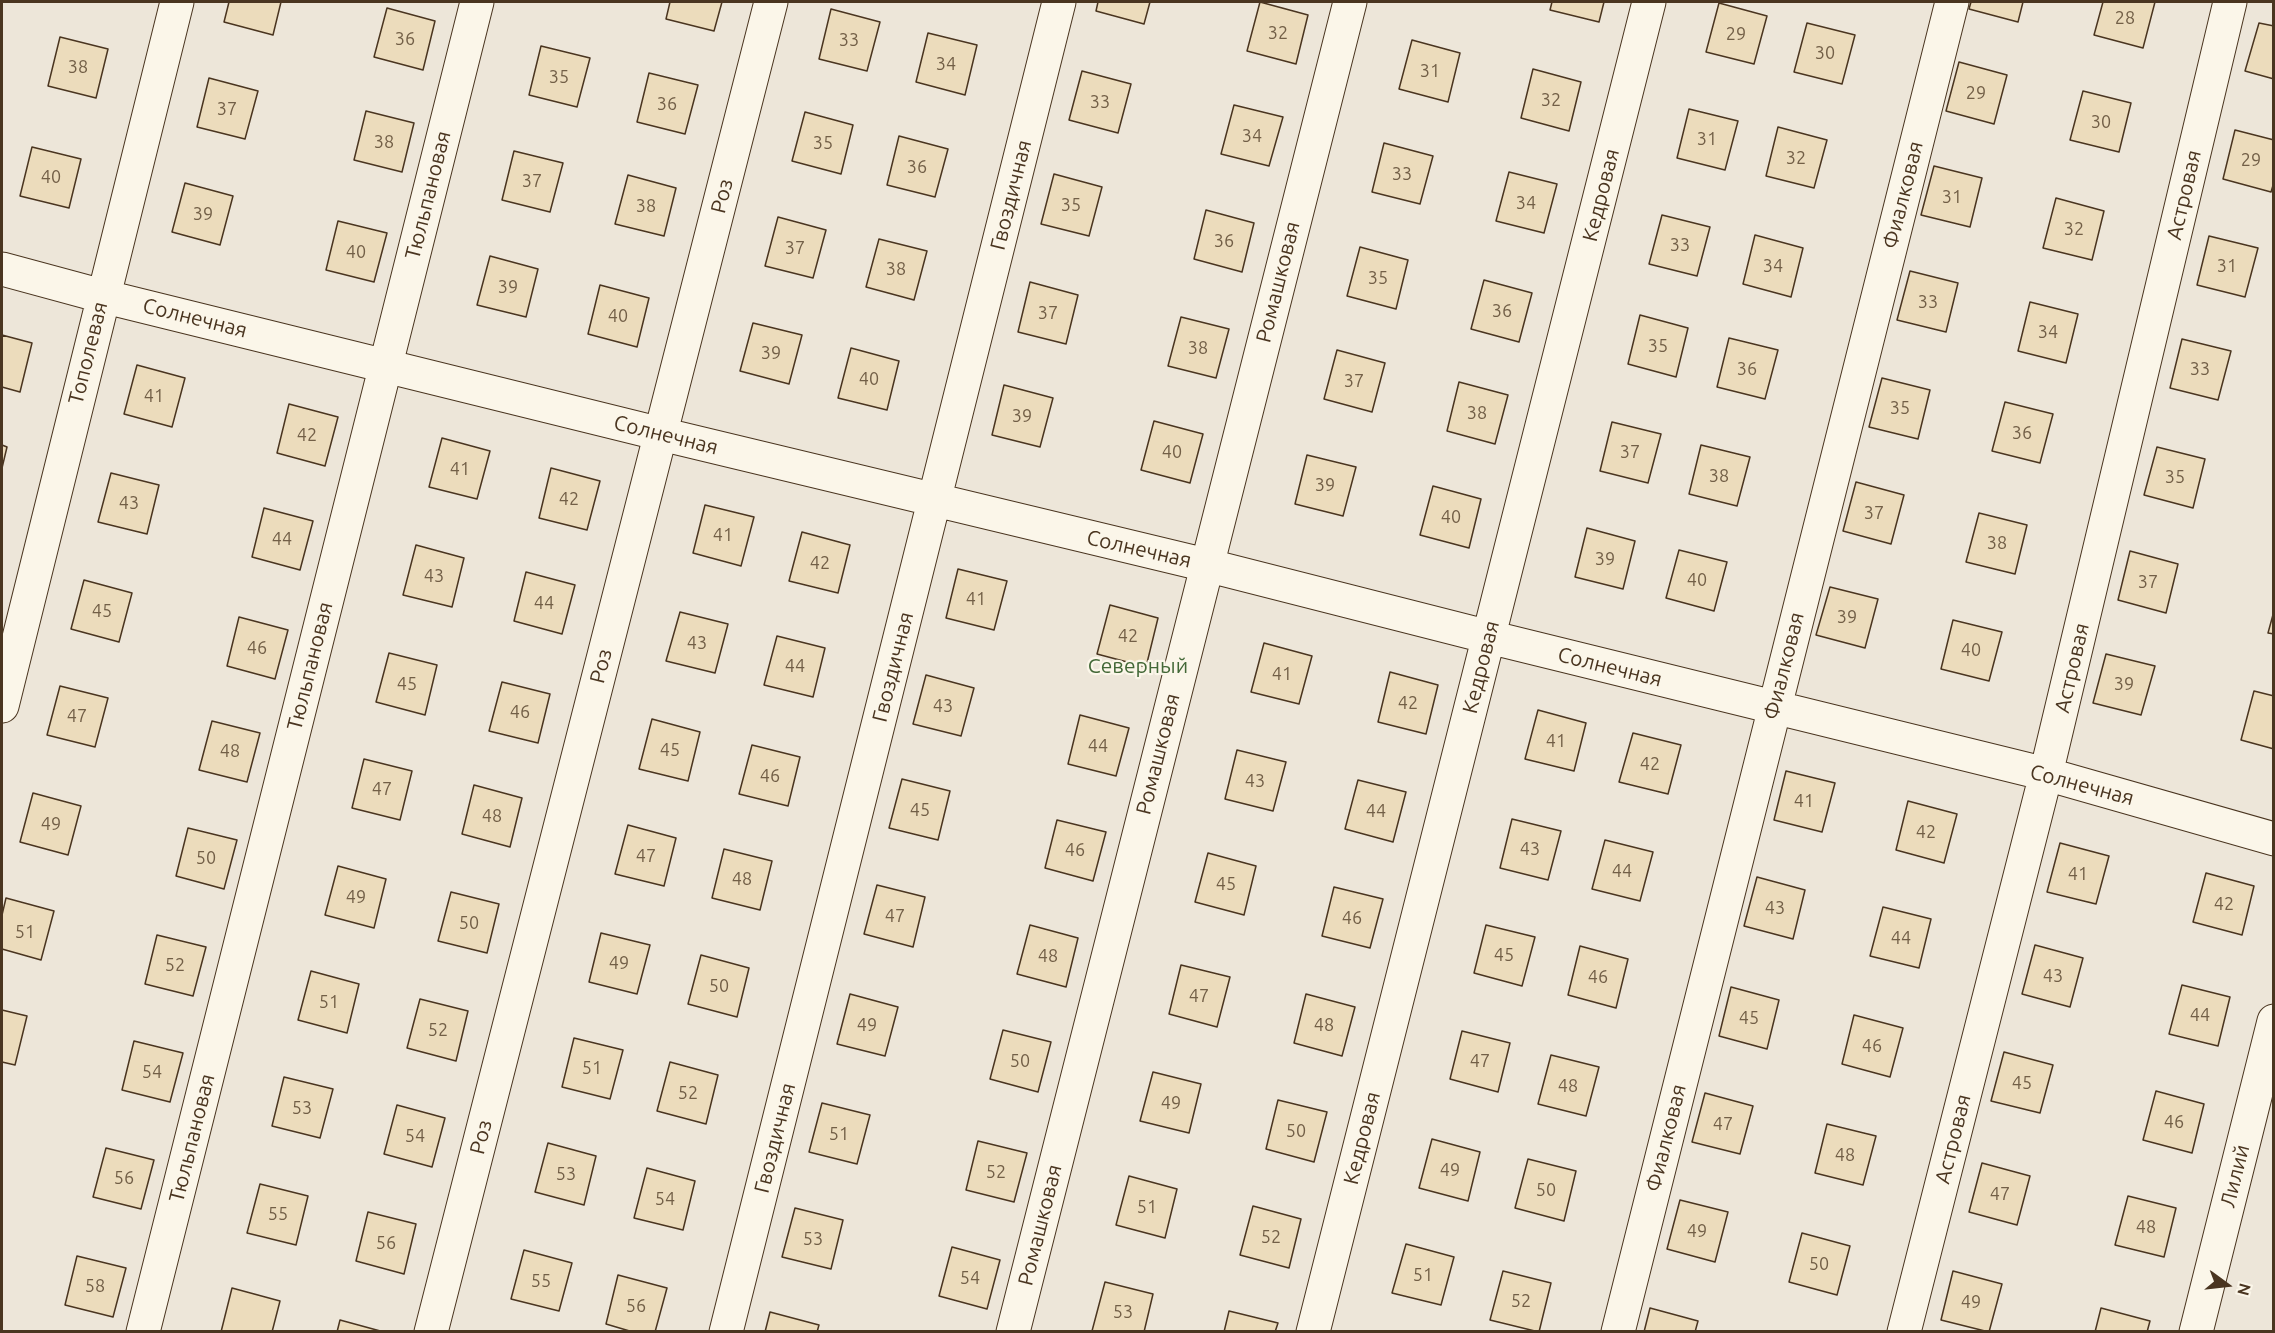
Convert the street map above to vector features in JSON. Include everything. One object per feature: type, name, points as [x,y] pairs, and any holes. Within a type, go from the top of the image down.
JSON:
[{"type":"street","name":"Тополевая","points":[[2,706],[102,296],[177,2]]},
{"type":"street","name":"Тюльпановая","points":[[143,1332],[477,2]]},
{"type":"street","name":"Роз","points":[[431,1332],[771,2]]},
{"type":"street","name":"Гвоздичная","points":[[726,1332],[1059,2]]},
{"type":"street","name":"Ромашковая","points":[[1013,1332],[1350,2]]},
{"type":"street","name":"Кедровая","points":[[1313,1332],[1650,2]]},
{"type":"street","name":"Фиалковая","points":[[1618,1332],[1952,2]]},
{"type":"street","name":"Астровая","points":[[1904,1332],[2046,774],[2230,2]]},
{"type":"street","name":"Солнечная","points":[[2,269],[102,296],[661,434],[1206,564],[1489,637],[2046,774],[2274,839]]},
{"type":"street","name":"Лилий","points":[[2196,1332],[2274,1022]]},
{"type":"green space","name":"Северный","points":[[2,2],[2273,2],[2273,1331],[2,1331]]},
{"type":"building","points":[[229,2],[281,2],[273,35],[224,22]]},
{"type":"building","points":[[670,2],[722,2],[714,31],[666,19]]},
{"type":"building","points":[[1098,2],[1150,2],[1144,24],[1096,11]]},
{"type":"building","points":[[1260,2],[1308,15],[1296,64],[1247,51]]},
{"type":"building","points":[[1552,2],[1604,2],[1599,22],[1550,10]]},
{"type":"building","points":[[1971,2],[2023,2],[2018,22],[1969,9]]},
{"type":"building","points":[[2103,2],[2155,2],[2143,48],[2094,35]]},
{"type":"building","points":[[1719,3],[1767,16],[1754,64],[1706,52]]},
{"type":"building","points":[[387,8],[435,21],[423,70],[374,57]]},
{"type":"building","points":[[831,9],[880,22],[867,71],[819,59]]},
{"type":"building","points":[[1807,23],[1855,35],[1842,84],[1794,72]]},
{"type":"building","points":[[2259,23],[2274,26],[2274,79],[2245,71]]},
{"type":"building","points":[[928,33],[977,45],[965,95],[916,82]]},
{"type":"building","points":[[60,37],[108,49],[96,98],[48,86]]},
{"type":"building","points":[[1412,40],[1460,53],[1448,102],[1399,89]]},
{"type":"building","points":[[541,46],[590,58],[577,107],[529,95]]},
{"type":"building","points":[[1959,62],[2007,75],[1994,124],[1946,111]]},
{"type":"building","points":[[1533,69],[1581,82],[1569,131],[1521,118]]},
{"type":"building","points":[[1082,71],[1131,84],[1118,133],[1069,120]]},
{"type":"building","points":[[649,73],[698,85],[685,134],[637,122]]},
{"type":"building","points":[[209,78],[258,91],[245,139],[197,127]]},
{"type":"building","points":[[2083,91],[2131,103],[2119,152],[2070,140]]},
{"type":"building","points":[[1234,105],[1283,117],[1269,166],[1221,154]]},
{"type":"building","points":[[1689,109],[1738,121],[1725,170],[1677,158]]},
{"type":"building","points":[[366,111],[414,123],[402,172],[354,160]]},
{"type":"building","points":[[805,112],[853,125],[841,174],[792,161]]},
{"type":"building","points":[[1778,127],[1827,140],[1814,188],[1766,176]]},
{"type":"building","points":[[2235,130],[2274,140],[2274,182],[2271,192],[2223,179]]},
{"type":"building","points":[[899,136],[948,149],[935,197],[887,185]]},
{"type":"building","points":[[1384,143],[1433,156],[1420,204],[1372,192]]},
{"type":"building","points":[[32,147],[81,159],[69,208],[20,196]]},
{"type":"building","points":[[514,151],[563,163],[550,212],[502,200]]},
{"type":"building","points":[[1934,166],[1982,178],[1970,227],[1921,215]]},
{"type":"building","points":[[1509,172],[1557,184],[1544,233],[1496,221]]},
{"type":"building","points":[[1054,174],[1102,187],[1089,236],[1041,224]]},
{"type":"building","points":[[628,175],[676,188],[664,236],[615,224]]},
{"type":"building","points":[[185,183],[233,196],[220,245],[172,232]]},
{"type":"building","points":[[2056,198],[2104,211],[2092,260],[2043,248]]},
{"type":"building","points":[[1206,210],[1254,223],[1242,272],[1194,259]]},
{"type":"building","points":[[1662,215],[1710,227],[1697,276],[1649,264]]},
{"type":"building","points":[[778,217],[826,230],[813,278],[765,266]]},
{"type":"building","points":[[338,221],[387,233],[374,282],[326,270]]},
{"type":"building","points":[[1755,235],[1803,248],[1791,297],[1743,284]]},
{"type":"building","points":[[2209,236],[2258,248],[2245,297],[2197,285]]},
{"type":"building","points":[[879,239],[927,251],[914,300],[866,287]]},
{"type":"building","points":[[1360,247],[1408,260],[1396,309],[1347,296]]},
{"type":"building","points":[[490,256],[538,269],[526,317],[477,305]]},
{"type":"building","points":[[1910,271],[1958,283],[1946,332],[1897,320]]},
{"type":"building","points":[[1484,280],[1532,293],[1519,342],[1471,329]]},
{"type":"building","points":[[1030,282],[1078,295],[1066,344],[1018,332]]},
{"type":"building","points":[[600,285],[649,298],[637,347],[588,334]]},
{"type":"building","points":[[2030,302],[2078,314],[2066,363],[2018,351]]},
{"type":"building","points":[[1640,315],[1688,328],[1676,377],[1628,364]]},
{"type":"building","points":[[1181,317],[1229,329],[1216,378],[1168,366]]},
{"type":"building","points":[[753,323],[802,335],[789,384],[740,371]]},
{"type":"building","points":[[2,335],[32,343],[20,392],[2,387]]},
{"type":"building","points":[[1729,338],[1778,350],[1765,399],[1717,387]]},
{"type":"building","points":[[2182,339],[2231,351],[2218,400],[2170,388]]},
{"type":"building","points":[[851,348],[899,361],[887,410],[838,398]]},
{"type":"building","points":[[1337,350],[1385,363],[1372,412],[1324,399]]},
{"type":"building","points":[[137,365],[185,378],[172,427],[124,414]]},
{"type":"building","points":[[1882,378],[1930,390],[1918,439],[1869,427]]},
{"type":"building","points":[[1459,382],[1508,395],[1495,444],[1447,431]]},
{"type":"building","points":[[1004,385],[1053,398],[1040,447],[992,435]]},
{"type":"building","points":[[2005,402],[2053,414],[2040,463],[1992,451]]},
{"type":"building","points":[[289,404],[338,417],[325,466],[277,453]]},
{"type":"building","points":[[1154,421],[1203,434],[1190,483],[1141,470]]},
{"type":"building","points":[[1612,422],[1661,434],[1648,483],[1600,471]]},
{"type":"building","points":[[442,438],[490,451],[477,499],[429,487]]},
{"type":"building","points":[[2,445],[7,447],[2,468]]},
{"type":"building","points":[[1701,445],[1750,457],[1737,506],[1689,494]]},
{"type":"building","points":[[2157,447],[2205,459],[2193,508],[2144,495]]},
{"type":"building","points":[[1307,455],[1356,467],[1343,516],[1295,504]]},
{"type":"building","points":[[551,468],[600,481],[587,530],[539,518]]},
{"type":"building","points":[[111,473],[159,485],[147,534],[98,522]]},
{"type":"building","points":[[1856,482],[1904,495],[1891,544],[1843,531]]},
{"type":"building","points":[[1433,486],[1481,499],[1469,548],[1420,535]]},
{"type":"building","points":[[705,505],[754,517],[741,566],[693,553]]},
{"type":"building","points":[[264,508],[313,521],[300,570],[252,557]]},
{"type":"building","points":[[1979,513],[2027,525],[2015,574],[1966,562]]},
{"type":"building","points":[[1587,528],[1635,541],[1623,589],[1575,577]]},
{"type":"building","points":[[802,532],[850,545],[838,593],[789,581]]},
{"type":"building","points":[[416,545],[464,558],[452,607],[403,595]]},
{"type":"building","points":[[1679,550],[1727,562],[1714,611],[1666,598]]},
{"type":"building","points":[[2130,551],[2178,564],[2166,613],[2118,600]]},
{"type":"building","points":[[958,569],[1007,581],[994,630],[946,618]]},
{"type":"building","points":[[526,572],[575,585],[562,634],[514,621]]},
{"type":"building","points":[[84,580],[132,593],[119,642],[71,629]]},
{"type":"building","points":[[1830,587],[1878,599],[1865,648],[1816,635]]},
{"type":"building","points":[[1110,605],[1158,618],[1146,667],[1097,654]]},
{"type":"building","points":[[2274,611],[2274,634],[2268,633]]},
{"type":"building","points":[[680,612],[728,624],[715,673],[666,661]]},
{"type":"building","points":[[239,617],[288,630],[275,679],[227,666]]},
{"type":"building","points":[[1953,620],[2002,632],[1989,681],[1941,669]]},
{"type":"building","points":[[777,636],[825,648],[813,697],[764,685]]},
{"type":"building","points":[[1264,643],[1312,656],[1299,704],[1251,692]]},
{"type":"building","points":[[389,653],[437,665],[425,715],[376,702]]},
{"type":"building","points":[[2106,654],[2155,666],[2141,715],[2093,703]]},
{"type":"building","points":[[1390,672],[1438,685],[1426,734],[1378,722]]},
{"type":"building","points":[[926,675],[974,688],[961,736],[913,724]]},
{"type":"building","points":[[502,682],[550,694],[538,743],[489,731]]},
{"type":"building","points":[[60,686],[108,698],[95,747],[47,735]]},
{"type":"building","points":[[2254,691],[2274,696],[2274,749],[2241,740]]},
{"type":"building","points":[[1538,710],[1586,723],[1574,771],[1525,759]]},
{"type":"building","points":[[1080,715],[1129,728],[1116,776],[1068,764]]},
{"type":"building","points":[[652,719],[700,732],[688,781],[639,769]]},
{"type":"building","points":[[212,721],[260,733],[247,782],[199,770]]},
{"type":"building","points":[[1633,733],[1681,745],[1668,794],[1619,782]]},
{"type":"building","points":[[752,745],[800,757],[788,806],[739,794]]},
{"type":"building","points":[[1237,750],[1286,762],[1273,811],[1225,799]]},
{"type":"building","points":[[364,759],[412,771],[400,820],[352,808]]},
{"type":"building","points":[[1786,771],[1835,783],[1822,832],[1774,820]]},
{"type":"building","points":[[902,779],[950,791],[938,840],[889,828]]},
{"type":"building","points":[[1358,780],[1406,792],[1393,842],[1345,829]]},
{"type":"building","points":[[474,785],[522,798],[510,847],[462,834]]},
{"type":"building","points":[[33,793],[81,806],[68,855],[20,842]]},
{"type":"building","points":[[1908,801],[1957,814],[1944,863],[1896,850]]},
{"type":"building","points":[[1512,819],[1561,831],[1548,880],[1500,868]]},
{"type":"building","points":[[1057,820],[1106,832],[1093,881],[1045,868]]},
{"type":"building","points":[[628,825],[676,838],[664,886],[615,874]]},
{"type":"building","points":[[188,828],[237,840],[224,889],[176,876]]},
{"type":"building","points":[[1605,840],[1653,852],[1640,901],[1592,889]]},
{"type":"building","points":[[2060,843],[2109,856],[2096,904],[2047,892]]},
{"type":"building","points":[[724,849],[772,861],[760,910],[712,898]]},
{"type":"building","points":[[1208,853],[1256,866],[1244,915],[1195,902]]},
{"type":"building","points":[[338,866],[386,879],[374,928],[325,915]]},
{"type":"building","points":[[2206,873],[2254,886],[2242,935],[2193,922]]},
{"type":"building","points":[[1757,877],[1805,890],[1793,939],[1744,926]]},
{"type":"building","points":[[877,885],[925,897],[913,947],[864,934]]},
{"type":"building","points":[[1334,887],[1383,899],[1370,948],[1322,936]]},
{"type":"building","points":[[451,892],[499,904],[487,953],[438,941]]},
{"type":"building","points":[[6,898],[54,911],[41,960],[2,949],[2,915]]},
{"type":"building","points":[[1883,907],[1931,919],[1919,968],[1870,956]]},
{"type":"building","points":[[1030,925],[1078,938],[1066,987],[1017,974]]},
{"type":"building","points":[[1486,925],[1535,937],[1522,986],[1474,973]]},
{"type":"building","points":[[601,933],[650,945],[637,994],[589,982]]},
{"type":"building","points":[[157,935],[206,947],[193,996],[145,984]]},
{"type":"building","points":[[2035,945],[2083,958],[2070,1007],[2022,994]]},
{"type":"building","points":[[1580,946],[1628,959],[1616,1008],[1568,995]]},
{"type":"building","points":[[701,955],[749,968],[737,1017],[688,1004]]},
{"type":"building","points":[[1181,965],[1230,977],[1217,1027],[1169,1014]]},
{"type":"building","points":[[311,971],[359,984],[347,1033],[298,1020]]},
{"type":"building","points":[[2182,985],[2230,997],[2218,1046],[2169,1034]]},
{"type":"building","points":[[1731,987],[1779,1000],[1767,1049],[1719,1036]]},
{"type":"building","points":[[850,994],[898,1007],[885,1056],[837,1044]]},
{"type":"building","points":[[1306,994],[1355,1007],[1342,1056],[1294,1043]]},
{"type":"building","points":[[420,999],[468,1011],[456,1061],[407,1048]]},
{"type":"building","points":[[2,1010],[27,1016],[15,1065],[2,1062]]},
{"type":"building","points":[[1854,1015],[1903,1028],[1890,1077],[1842,1064]]},
{"type":"building","points":[[1003,1030],[1051,1042],[1038,1092],[990,1079]]},
{"type":"building","points":[[1462,1031],[1510,1043],[1498,1092],[1450,1079]]},
{"type":"building","points":[[574,1038],[623,1050],[610,1099],[562,1087]]},
{"type":"building","points":[[134,1041],[183,1053],[170,1102],[122,1090]]},
{"type":"building","points":[[2004,1052],[2053,1065],[2040,1113],[1991,1101]]},
{"type":"building","points":[[1551,1055],[1599,1067],[1586,1116],[1538,1104]]},
{"type":"building","points":[[670,1062],[718,1075],[706,1124],[657,1111]]},
{"type":"building","points":[[1153,1072],[1201,1084],[1189,1133],[1140,1121]]},
{"type":"building","points":[[284,1077],[333,1089],[320,1138],[272,1126]]},
{"type":"building","points":[[2156,1091],[2204,1104],[2192,1153],[2143,1140]]},
{"type":"building","points":[[1705,1093],[1753,1106],[1740,1154],[1692,1142]]},
{"type":"building","points":[[1278,1100],[1327,1112],[1314,1162],[1266,1149]]},
{"type":"building","points":[[822,1103],[870,1115],[857,1164],[809,1152]]},
{"type":"building","points":[[397,1105],[445,1118],[432,1167],[384,1154]]},
{"type":"building","points":[[1827,1124],[1876,1136],[1863,1185],[1815,1173]]},
{"type":"building","points":[[1432,1139],[1480,1152],[1468,1201],[1419,1188]]},
{"type":"building","points":[[978,1141],[1027,1153],[1014,1202],[966,1190]]},
{"type":"building","points":[[548,1143],[596,1156],[584,1205],[535,1192]]},
{"type":"building","points":[[106,1148],[154,1160],[141,1209],[93,1197]]},
{"type":"building","points":[[1528,1159],[1576,1171],[1564,1221],[1515,1208]]},
{"type":"building","points":[[1982,1163],[2030,1176],[2017,1225],[1969,1212]]},
{"type":"building","points":[[647,1168],[695,1181],[683,1230],[634,1218]]},
{"type":"building","points":[[1129,1176],[1177,1189],[1165,1238],[1116,1225]]},
{"type":"building","points":[[260,1184],[308,1196],[296,1245],[247,1233]]},
{"type":"building","points":[[2128,1196],[2176,1208],[2164,1257],[2115,1245]]},
{"type":"building","points":[[1680,1200],[1728,1212],[1715,1262],[1667,1249]]},
{"type":"building","points":[[1253,1206],[1301,1219],[1289,1268],[1240,1255]]},
{"type":"building","points":[[795,1208],[843,1220],[831,1269],[782,1257]]},
{"type":"building","points":[[368,1212],[416,1224],[404,1274],[356,1261]]},
{"type":"building","points":[[1802,1233],[1850,1246],[1837,1295],[1789,1282]]},
{"type":"building","points":[[1406,1244],[1454,1257],[1441,1305],[1392,1293]]},
{"type":"building","points":[[952,1247],[1000,1260],[987,1309],[939,1296]]},
{"type":"building","points":[[524,1250],[572,1263],[559,1311],[511,1299]]},
{"type":"building","points":[[77,1256],[126,1268],[113,1317],[65,1305]]},
{"type":"building","points":[[1503,1271],[1551,1283],[1539,1332],[1490,1320]]},
{"type":"building","points":[[1953,1271],[2002,1284],[1989,1332],[1941,1320]]},
{"type":"building","points":[[618,1275],[667,1288],[655,1332],[633,1332],[606,1324]]},
{"type":"building","points":[[1105,1282],[1153,1294],[1144,1332],[1092,1331]]},
{"type":"building","points":[[232,1288],[280,1301],[272,1332],[221,1332]]},
{"type":"building","points":[[1650,1308],[1698,1321],[1695,1332],[1644,1332]]},
{"type":"building","points":[[2101,1308],[2150,1321],[2147,1332],[2095,1332]]},
{"type":"building","points":[[1229,1311],[1278,1323],[1275,1332],[1224,1332]]},
{"type":"building","points":[[770,1312],[819,1325],[817,1332],[765,1332]]},
{"type":"building","points":[[340,1320],[384,1332],[337,1332]]}]
